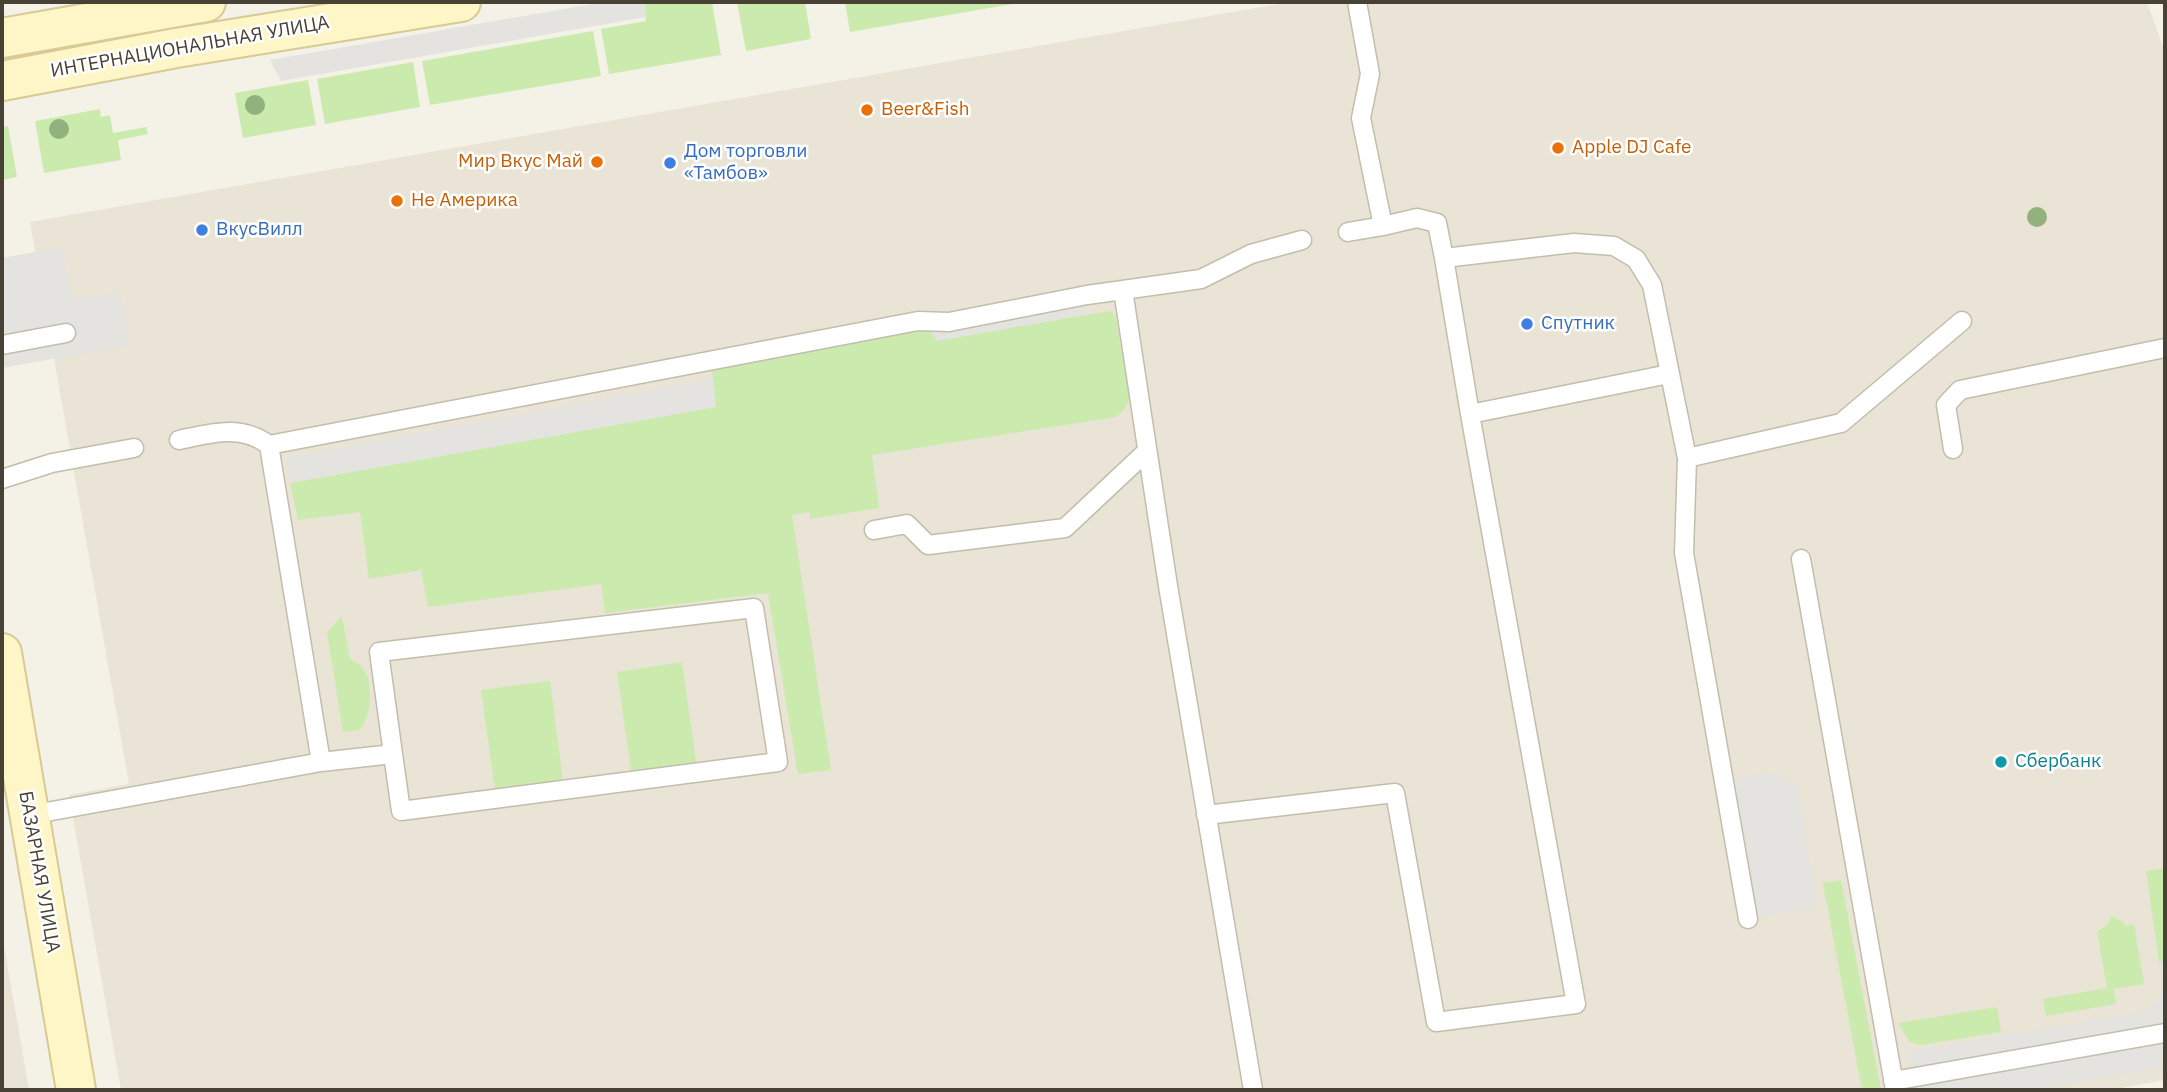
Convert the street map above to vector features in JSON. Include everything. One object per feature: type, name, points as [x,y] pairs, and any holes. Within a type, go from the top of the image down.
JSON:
[{"type":"main road","points":[[2,38],[206,2]]},
{"type":"main road","name":"ИНТЕРНАЦИОНАЛЬНАЯ УЛИЦА","points":[[2,81],[176,48],[461,2]]},
{"type":"main road","name":"БАЗАРНАЯ УЛИЦА","points":[[2,657],[76,1090]]},
{"type":"lane","points":[[1357,2],[1370,74],[1361,118],[1383,226]]},
{"type":"lane","points":[[1206,815],[1395,793],[1436,1022],[1576,1004],[1437,223],[1416,218],[1348,232]]},
{"type":"lane","points":[[269,445],[918,321],[949,322],[1087,295],[1201,279],[1251,254],[1302,240]]},
{"type":"lane","points":[[1444,258],[1574,243],[1614,246],[1636,259],[1651,285],[1687,458],[1684,553],[1748,919]]},
{"type":"lane","points":[[1123,290],[1206,815],[1253,1090]]},
{"type":"lane","points":[[1687,458],[1841,423],[1962,321]]},
{"type":"lane","points":[[2,345],[66,332]]},
{"type":"lane","points":[[1953,449],[1946,405],[1960,390],[2165,348]]},
{"type":"lane","points":[[1470,414],[1669,374]]},
{"type":"lane","points":[[179,440],[226,431],[256,435],[269,445],[321,762]]},
{"type":"lane","points":[[2,479],[52,463],[134,448]]},
{"type":"lane","points":[[874,530],[907,524],[928,545],[1065,528],[1147,451]]},
{"type":"lane","points":[[1801,559],[1894,1086],[2165,1033]]},
{"type":"lane","points":[[754,608],[778,762],[401,811],[393,754],[379,652],[754,608]]},
{"type":"lane","points":[[30,815],[321,762],[393,754]]},
{"type":"shaded area","points":[[604,2],[643,2],[646,17],[281,81],[270,60]]},
{"type":"shaded area","points":[[1290,2],[2147,2],[2165,53],[2165,1080],[2111,1090],[121,1090],[69,795],[129,784],[30,222]]},
{"type":"shaded area","points":[[62,247],[72,300],[120,292],[130,345],[2,368],[2,258]]},
{"type":"shaded area","points":[[1086,301],[1089,314],[937,341],[930,330]]},
{"type":"shaded area","points":[[713,379],[716,407],[290,483],[286,458]]},
{"type":"shaded area","points":[[1768,772],[1797,786],[1817,907],[1739,920],[1716,781]]},
{"type":"shaded area","points":[[2,935],[29,1090],[2,1090]]},
{"type":"shaded area","points":[[2165,961],[2165,1066],[2032,1090],[1916,1090],[1909,1051],[2136,1014],[2147,1010],[2158,1001],[2162,982],[2159,962]]},
{"type":"green space","points":[[712,2],[721,55],[609,74],[601,29],[646,21],[644,3]]},
{"type":"green space","points":[[737,2],[805,2],[811,39],[746,51]]},
{"type":"green space","points":[[845,2],[1024,2],[850,32]]},
{"type":"green space","points":[[593,31],[601,76],[430,105],[422,61]]},
{"type":"green space","points":[[413,62],[420,107],[325,124],[317,79]]},
{"type":"green space","points":[[308,80],[316,125],[243,138],[235,93]]},
{"type":"green space","points":[[100,109],[101,117],[110,115],[113,133],[146,127],[148,134],[118,140],[121,160],[44,173],[35,121]]},
{"type":"green space","points":[[8,126],[17,177],[2,180],[2,127]]},
{"type":"green space","points":[[1110,311],[1115,315],[1130,398],[1125,409],[1116,417],[872,455],[879,508],[810,519],[809,512],[792,515],[831,770],[798,774],[768,593],[605,613],[601,584],[428,607],[421,570],[369,579],[360,512],[298,520],[290,483],[715,407],[712,369],[920,329],[930,330],[937,340]]},
{"type":"green space","points":[[342,616],[350,659],[365,671],[370,688],[369,707],[360,730],[343,732],[327,632]]},
{"type":"green space","points":[[682,662],[696,762],[631,771],[617,672]]},
{"type":"green space","points":[[550,681],[563,781],[495,790],[481,690]]},
{"type":"green space","points":[[2165,868],[2165,961],[2159,962],[2146,871]]},
{"type":"green space","points":[[1841,880],[1881,1090],[1862,1090],[1823,883]]},
{"type":"green space","points":[[2112,916],[2125,926],[2134,924],[2144,984],[2114,989],[2116,1004],[2046,1016],[2043,999],[2107,988],[2097,931],[2106,926]]},
{"type":"green space","points":[[1997,1007],[2001,1032],[1921,1045],[1910,1042],[1898,1023]]},
{"type":"place","name":"Beer&Fish","points":[[867,110]]},
{"type":"place","name":"Apple DJ Cafe","points":[[1558,148]]},
{"type":"place","name":"Мир Вкус Май","points":[[597,162]]},
{"type":"place","name":"Дом торговли «Тамбов»","points":[[670,163]]},
{"type":"place","name":"Не Америка","points":[[397,201]]},
{"type":"place","name":"ВкусВилл","points":[[202,230]]},
{"type":"place","name":"Спутник","points":[[1527,324]]},
{"type":"place","name":"Сбербанк","points":[[2001,762]]}]
